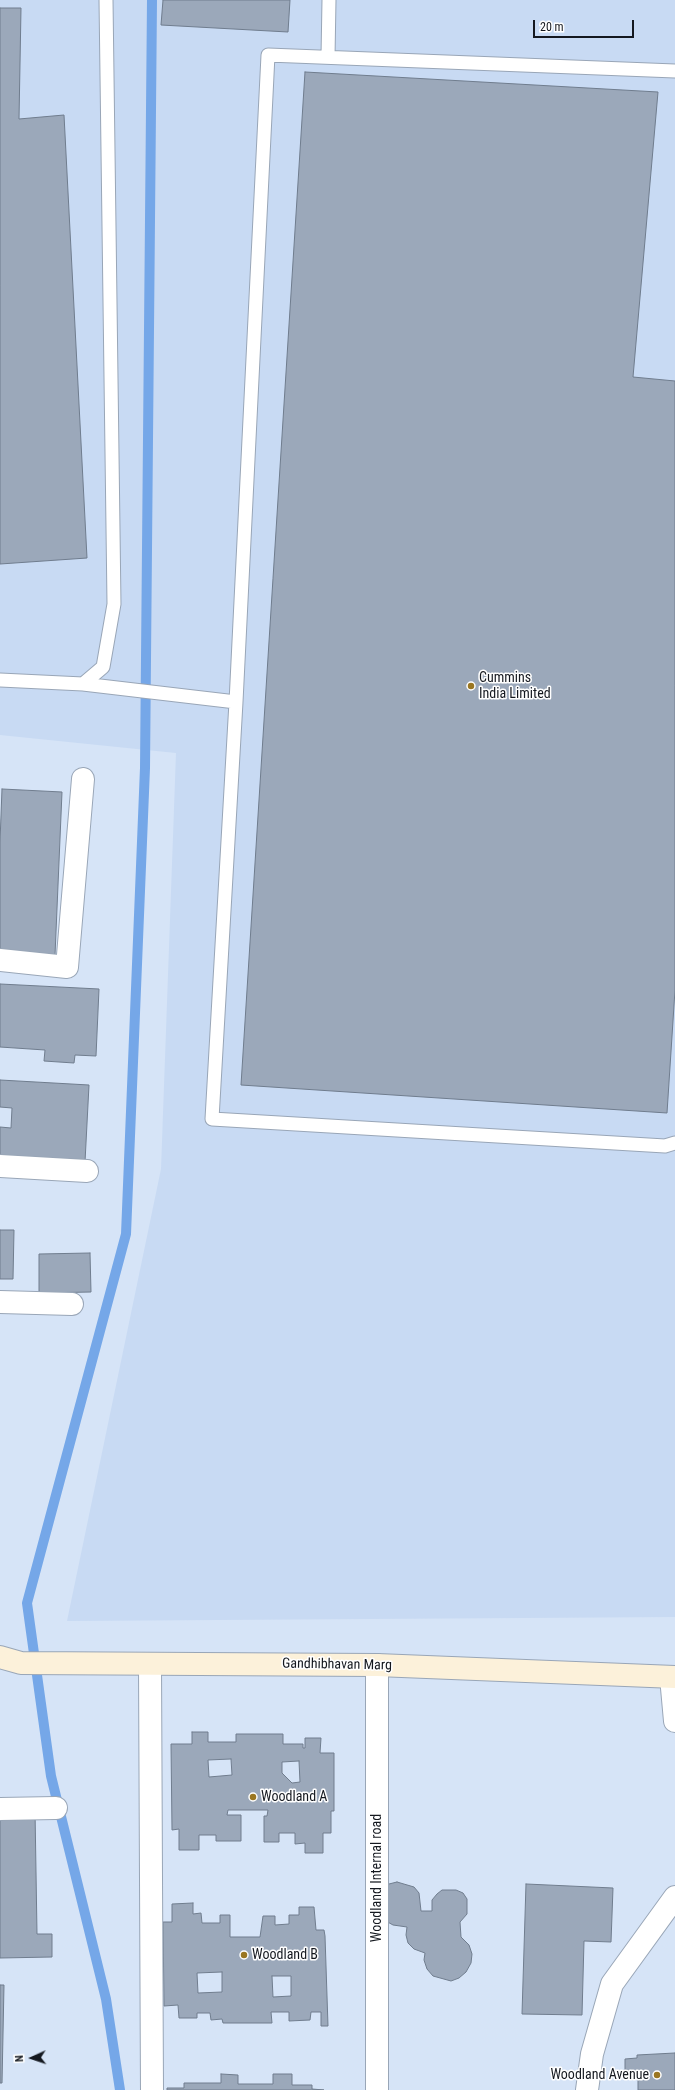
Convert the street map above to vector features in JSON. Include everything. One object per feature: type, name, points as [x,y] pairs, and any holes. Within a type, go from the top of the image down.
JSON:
[{"type":"street","points":[[0,960],[67,967],[83,779]]},
{"type":"street","points":[[0,1166],[87,1171]]},
{"type":"street","points":[[0,1302],[72,1304]]},
{"type":"street","name":"Gandhibhavan Marg","points":[[0,1657],[21,1663],[50,1664],[377,1665],[673,1677]]},
{"type":"street","points":[[150,1665],[152,2090]]},
{"type":"street","name":"Woodland Internal road","points":[[377,1665],[377,2090]]},
{"type":"street","points":[[673,1677],[675,1721]]},
{"type":"street","points":[[0,1809],[56,1808]]},
{"type":"street","points":[[587,2090],[592,2054],[612,1984],[675,1897]]},
{"type":"lane","points":[[83,684],[103,667],[114,604],[106,0]]},
{"type":"lane","points":[[328,58],[329,0]]},
{"type":"lane","points":[[675,71],[268,55],[236,702],[212,1119],[665,1146],[675,1143]]},
{"type":"lane","points":[[0,680],[83,684],[236,702]]},
{"type":"shaded area","points":[[0,0],[675,0],[675,1617],[67,1621],[161,1169],[176,753],[0,735]]},
{"type":"building","points":[[163,0],[290,0],[288,32],[161,25]]},
{"type":"building","points":[[0,8],[21,8],[19,119],[64,115],[87,558],[0,564]]},
{"type":"building","name":"Cummins India Limited","points":[[305,72],[658,92],[633,377],[675,381],[675,990],[667,1113],[241,1085]]},
{"type":"building","points":[[2,789],[62,792],[55,955],[0,952],[0,842]]},
{"type":"building","points":[[0,984],[99,989],[96,1056],[75,1055],[74,1063],[44,1061],[45,1050],[0,1047]]},
{"type":"building","points":[[0,1080],[89,1085],[85,1162],[0,1158],[0,1127],[11,1128],[12,1108],[0,1107]]},
{"type":"building","points":[[0,1230],[14,1230],[13,1279],[0,1279]]},
{"type":"building","points":[[90,1253],[91,1292],[39,1293],[39,1254]]},
{"type":"building","name":"Woodland A","points":[[192,1732],[208,1732],[208,1742],[236,1742],[236,1734],[283,1734],[283,1744],[303,1744],[303,1748],[305,1748],[305,1738],[321,1738],[320,1753],[334,1753],[334,1811],[331,1811],[331,1833],[323,1833],[323,1853],[305,1853],[305,1843],[295,1844],[295,1833],[279,1833],[279,1842],[264,1842],[264,1816],[267,1816],[268,1810],[228,1810],[227,1815],[241,1815],[241,1841],[216,1841],[216,1835],[199,1835],[199,1850],[179,1850],[179,1829],[172,1830],[171,1744],[192,1744]],"holes":[[[231,1759],[232,1775],[209,1777],[208,1760]],[[299,1761],[300,1782],[292,1783],[282,1773],[282,1762]]]},
{"type":"building","points":[[3,1810],[35,1810],[37,1934],[52,1934],[52,1957],[0,1958],[0,1820],[3,1820]]},
{"type":"building","points":[[397,1882],[414,1887],[419,1893],[421,1911],[432,1911],[432,1900],[442,1890],[456,1890],[463,1893],[467,1899],[467,1914],[460,1922],[461,1937],[469,1945],[472,1954],[471,1963],[466,1972],[459,1978],[451,1981],[433,1976],[427,1969],[424,1960],[425,1953],[414,1949],[408,1943],[406,1935],[407,1927],[393,1925],[386,1921],[382,1890],[389,1884]]},
{"type":"building","points":[[526,1884],[613,1888],[611,1942],[584,1941],[582,2015],[522,2014]]},
{"type":"building","name":"Woodland B","points":[[193,1903],[193,1914],[201,1913],[202,1923],[220,1923],[220,1915],[230,1915],[230,1937],[260,1937],[263,1916],[275,1916],[275,1925],[289,1924],[289,1915],[299,1915],[299,1907],[314,1907],[316,1930],[324,1930],[325,1936],[328,2026],[321,2026],[321,2012],[311,2012],[310,2020],[289,2021],[289,2012],[271,2012],[272,2023],[223,2023],[222,2019],[211,2020],[210,2013],[197,2013],[197,2018],[179,2018],[178,2005],[164,2006],[163,1922],[172,1922],[172,1904]],"holes":[[[222,1972],[222,1992],[198,1993],[197,1973]],[[272,1976],[291,1976],[291,1996],[273,1997]]]},
{"type":"building","points":[[0,1985],[4,1985],[2,2083],[0,2083]]},
{"type":"building","name":"Woodland Avenue","points":[[675,2053],[675,2090],[638,2090],[638,2071],[625,2071],[625,2059],[637,2058],[637,2055]]},
{"type":"building","points":[[221,2074],[238,2075],[238,2084],[273,2084],[273,2074],[292,2074],[292,2085],[312,2085],[312,2089],[324,2090],[167,2090],[167,2088],[184,2088],[184,2083],[221,2083]]},
{"type":"waterway","points":[[120,2090],[106,1999],[51,1776],[27,1603],[126,1234],[145,768],[152,0]]},
{"type":"place","name":"Cummins India Limited","points":[[471,686]]},
{"type":"place","name":"Woodland A","points":[[253,1797]]},
{"type":"place","name":"Woodland B","points":[[244,1955]]},
{"type":"place","name":"Woodland Avenue","points":[[657,2075]]}]
